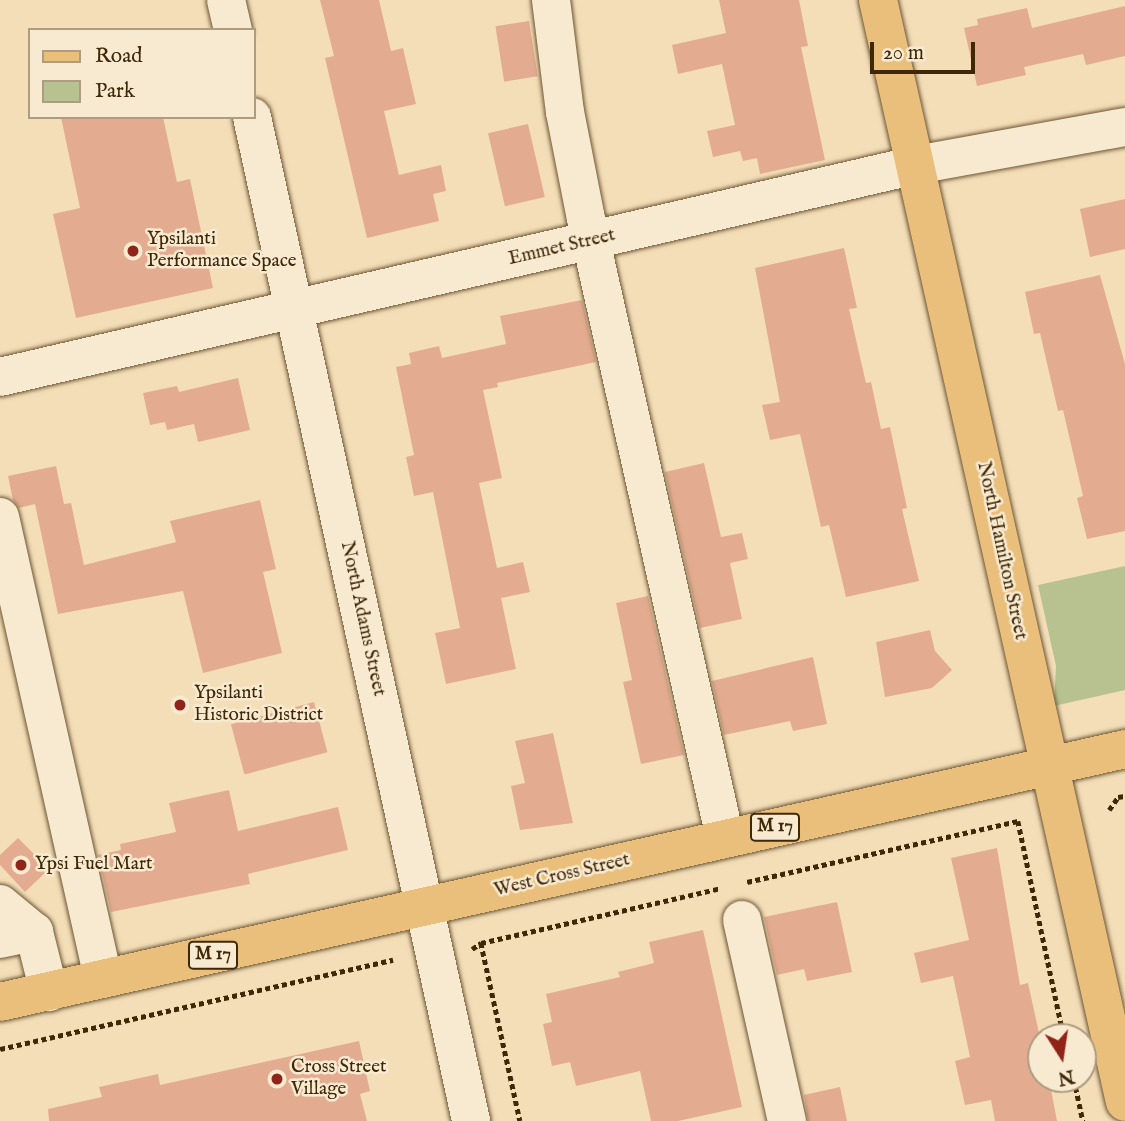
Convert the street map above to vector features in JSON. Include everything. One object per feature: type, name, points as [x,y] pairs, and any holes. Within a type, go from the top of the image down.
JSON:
[{"type":"main road","name":"North Hamilton Street","points":[[878,0],[1125,1102]]},
{"type":"main road","name":"West Cross Street","points":[[0,1002],[1125,749]]},
{"type":"street","points":[[226,0],[233,28]]},
{"type":"street","points":[[551,0],[565,112],[591,241],[724,838]]},
{"type":"street","name":"North Adams Street","points":[[252,119],[471,1121]]},
{"type":"street","name":"Emmet Street","points":[[0,377],[916,165],[1125,127]]},
{"type":"street","points":[[0,517],[103,979]]},
{"type":"street","points":[[0,904],[49,992]]},
{"type":"street","points":[[742,920],[787,1121]]},
{"type":"path","points":[[1109,810],[1118,797],[1125,796]]},
{"type":"path","points":[[1020,831],[1062,1023]]},
{"type":"path","points":[[481,943],[520,1121]]},
{"type":"path","points":[[0,1049],[393,960]]},
{"type":"path","points":[[1077,1093],[1083,1121]]},
{"type":"green space","points":[[1125,566],[1125,690],[1054,706],[1056,666],[1038,585]]},
{"type":"building","points":[[320,0],[379,0],[391,51],[403,48],[416,104],[384,111],[399,175],[441,165],[446,191],[433,194],[439,221],[367,238],[325,58],[334,56]]},
{"type":"building","points":[[719,0],[799,0],[808,46],[801,47],[825,160],[760,174],[757,158],[743,161],[740,151],[713,157],[707,131],[735,125],[722,64],[678,74],[672,45],[726,33]]},
{"type":"building","points":[[1125,6],[1125,56],[1086,65],[1083,54],[1024,67],[1026,75],[977,86],[964,28],[978,25],[977,19],[1027,8],[1032,28]]},
{"type":"building","points":[[529,21],[538,76],[504,82],[495,26]]},
{"type":"building","name":"Ypsilanti Performance Space","points":[[61,119],[163,119],[177,182],[190,179],[213,288],[76,318],[53,214],[80,208]]},
{"type":"building","points":[[528,124],[545,197],[505,206],[488,133]]},
{"type":"building","points":[[1125,199],[1125,249],[1090,257],[1080,209]]},
{"type":"building","points":[[844,248],[857,308],[849,309],[866,383],[871,382],[881,429],[890,427],[907,508],[902,509],[919,581],[846,597],[829,525],[821,527],[800,434],[770,440],[762,405],[780,402],[755,268]]},
{"type":"building","points":[[1100,275],[1125,364],[1125,531],[1087,539],[1077,498],[1083,496],[1063,410],[1058,411],[1040,333],[1034,334],[1025,292]]},
{"type":"building","points":[[582,300],[596,362],[497,383],[498,387],[483,390],[502,478],[479,483],[497,568],[523,562],[530,592],[501,598],[516,669],[446,684],[435,633],[460,628],[433,492],[414,496],[406,457],[414,455],[396,367],[411,364],[409,353],[439,346],[442,358],[506,344],[500,316]]},
{"type":"building","points":[[238,378],[250,430],[198,442],[194,424],[167,430],[165,422],[150,425],[143,393],[177,386],[179,392]]},
{"type":"building","points":[[704,463],[721,537],[742,533],[748,559],[730,563],[742,619],[700,628],[665,472]]},
{"type":"building","points":[[56,466],[64,504],[71,503],[84,565],[176,542],[170,521],[260,500],[276,569],[263,572],[282,653],[203,673],[183,591],[58,614],[35,504],[19,508],[13,500],[8,476]]},
{"type":"building","points":[[648,596],[684,755],[641,764],[623,682],[632,680],[616,603]]},
{"type":"building","points":[[930,630],[935,651],[952,670],[932,688],[885,697],[876,642]]},
{"type":"building","points":[[813,657],[827,724],[793,731],[790,721],[724,735],[712,681]]},
{"type":"building","points":[[314,702],[327,752],[244,774],[231,724]]},
{"type":"building","points":[[553,733],[573,823],[520,830],[511,786],[525,783],[515,741]]},
{"type":"building","points":[[229,790],[238,831],[338,807],[348,850],[248,874],[250,884],[111,912],[98,855],[121,850],[120,844],[176,832],[169,803]]},
{"type":"building","points":[[18,838],[49,869],[25,892],[0,865],[0,855]]},
{"type":"building","points":[[997,848],[1020,985],[1028,983],[1037,1023],[1027,1023],[1027,1093],[1052,1093],[1057,1121],[995,1121],[991,1100],[965,1105],[955,1061],[970,1057],[953,976],[921,983],[914,953],[969,940],[951,858]]},
{"type":"building","points":[[837,902],[852,972],[807,981],[804,969],[777,975],[764,917]]},
{"type":"building","points":[[703,930],[742,1107],[678,1121],[651,1121],[640,1071],[576,1086],[570,1062],[552,1066],[543,1024],[552,1022],[546,994],[620,977],[618,972],[654,963],[649,942]]},
{"type":"building","name":"Cross Street Village","points":[[359,1041],[370,1091],[360,1094],[367,1121],[49,1121],[48,1109],[102,1097],[99,1087],[158,1074],[160,1085]]},
{"type":"building","points":[[840,1087],[847,1121],[808,1121],[804,1095]]},
{"type":"place","name":"Ypsilanti Performance Space","points":[[133,251]]},
{"type":"place","name":"Ypsilanti Historic District","points":[[180,705]]},
{"type":"place","name":"Ypsi Fuel Mart","points":[[21,865]]},
{"type":"place","name":"Cross Street Village","points":[[277,1079]]}]
